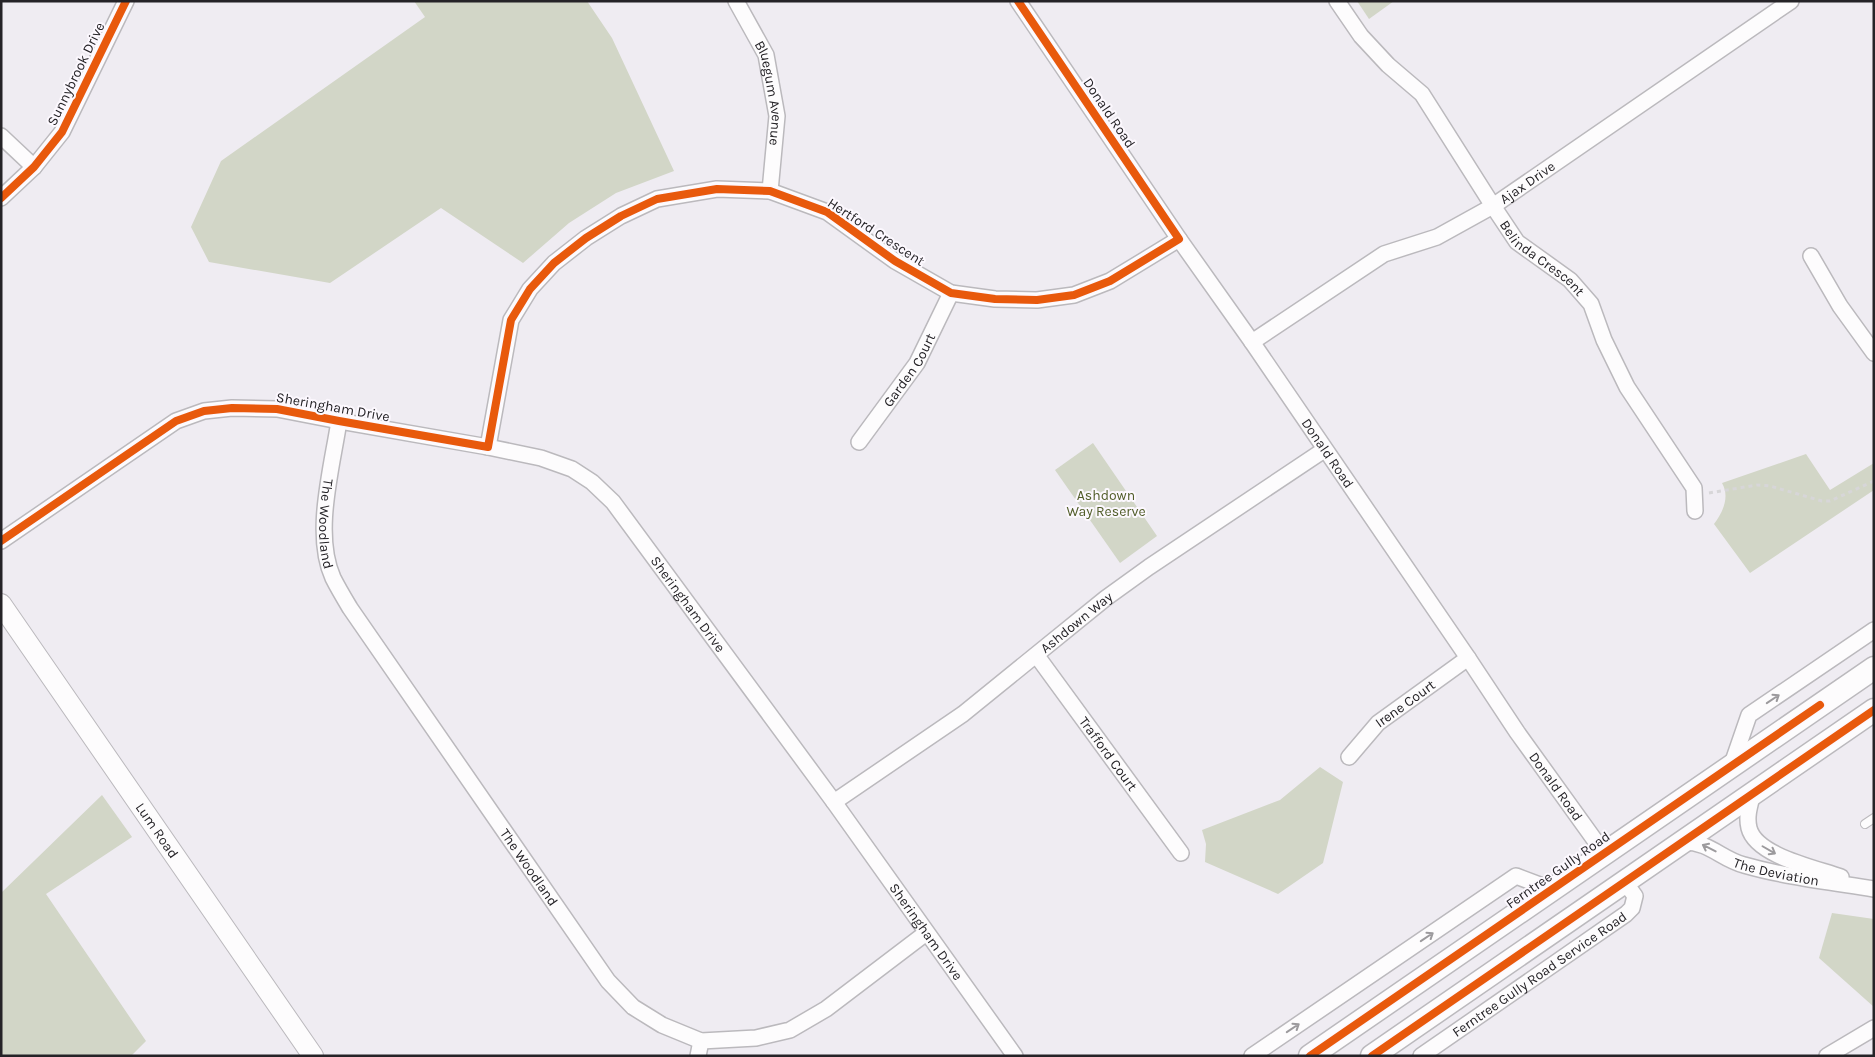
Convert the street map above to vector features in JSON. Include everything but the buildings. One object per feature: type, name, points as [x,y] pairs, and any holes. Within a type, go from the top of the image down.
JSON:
[{"type":"main road","name":"Ferntree Gully Road","points":[[1310,1056],[1874,668]]},
{"type":"main road","points":[[1820,705],[1847,696],[1860,694],[1874,697]]},
{"type":"main road","points":[[1372,1056],[1874,710]]},
{"type":"main road","points":[[1604,854],[1624,882]]},
{"type":"street","name":"Sunnybrook Drive","points":[[1,198],[34,167],[62,132],[126,1]]},
{"type":"street","name":"Bluegum Avenue","points":[[736,1],[766,54],[777,116],[770,191]]},
{"type":"street","name":"Donald Road","points":[[1018,1],[1517,732],[1604,854]]},
{"type":"street","name":"Belinda Crescent","points":[[1337,1],[1361,36],[1388,65],[1422,94],[1517,242],[1570,280],[1591,304],[1604,340],[1627,387],[1694,488],[1695,504]]},
{"type":"street","name":"Ajax Drive","points":[[1252,342],[1384,254],[1437,237],[1493,206],[1791,1]]},
{"type":"street","points":[[1,136],[34,167]]},
{"type":"street","name":"Hertford Crescent","points":[[488,447],[511,320],[530,289],[554,263],[586,238],[621,216],[657,200],[717,189],[770,191],[827,212],[895,261],[951,293],[995,299],[1038,300],[1074,295],[1110,281],[1179,239]]},
{"type":"street","points":[[1811,256],[1840,306],[1874,353]]},
{"type":"street","name":"Garden Court","points":[[859,442],[916,363],[951,293]]},
{"type":"street","name":"Sheringham Drive","points":[[1,541],[176,421],[204,411],[250,408],[277,409],[488,447],[540,458],[572,470],[592,482],[613,502],[834,802],[1014,1056]]},
{"type":"street","name":"The Woodland","points":[[339,421],[324,517],[325,548],[332,577],[350,608],[608,981],[633,1007],[700,1048],[790,1030],[826,1009],[926,933]]},
{"type":"street","name":"Ashdown Way","points":[[834,802],[963,714],[1037,656],[1106,598],[1149,567],[1324,450]]},
{"type":"street","name":"Lum Road","points":[[1,604],[313,1056]]},
{"type":"street","points":[[1734,726],[1874,630]]},
{"type":"street","name":"Trafford Court","points":[[1037,656],[1181,853]]},
{"type":"street","name":"Irene Court","points":[[1349,757],[1378,723],[1468,658]]},
{"type":"street","points":[[1731,767],[1750,715]]},
{"type":"street","name":"The Deviation","points":[[1754,794],[1748,813],[1749,829],[1754,840],[1764,848],[1783,857],[1874,888]]},
{"type":"street","name":"The Deviation","points":[[1684,842],[1702,844],[1728,859],[1758,869],[1874,888]]},
{"type":"street","name":"Ferntree Gully Road","points":[[1252,1056],[1516,876],[1553,890]]},
{"type":"street","name":"Ferntree Gully Road Service Road","points":[[1421,1056],[1626,914],[1632,908],[1635,896],[1624,882]]},
{"type":"street","points":[[1440,1009],[1455,1032]]},
{"type":"street","points":[[1827,1056],[1874,1028]]},
{"type":"lane","points":[[1865,824],[1874,818]]},
{"type":"path","points":[[1695,504],[1721,490],[1756,485],[1770,486],[1822,501],[1830,501],[1874,481]]},
{"type":"green space","points":[[414,1],[587,1],[612,38],[674,171],[616,193],[569,223],[523,263],[441,208],[330,283],[209,262],[191,227],[221,161],[425,17]]},
{"type":"green space","points":[[1357,1],[1394,1],[1369,19]]},
{"type":"green space","name":"Ashdown Way Reserve","points":[[1093,443],[1157,536],[1120,563],[1055,470]]},
{"type":"green space","points":[[1806,454],[1830,490],[1874,463],[1874,490],[1750,573],[1714,524],[1725,499],[1722,483]]},
{"type":"green space","points":[[1320,767],[1343,782],[1323,863],[1278,894],[1205,862],[1206,844],[1202,830],[1280,800]]},
{"type":"green space","points":[[102,795],[132,837],[46,894],[146,1041],[131,1056],[1,1056],[1,893]]},
{"type":"green space","points":[[1832,913],[1874,919],[1874,1007],[1819,958]]},
{"type":"cycle path","points":[[1,198],[34,167],[62,132],[126,1]]},
{"type":"cycle path","points":[[1,541],[176,421],[204,411],[232,408],[277,409],[488,447],[511,320],[530,289],[554,263],[586,238],[621,216],[657,199],[717,189],[770,191],[827,212],[895,261],[951,293],[995,299],[1037,300],[1074,295],[1110,281],[1179,239],[1018,1]]},
{"type":"cycle path","points":[[1310,1056],[1820,705]]},
{"type":"cycle path","points":[[1372,1056],[1874,710]]}]
